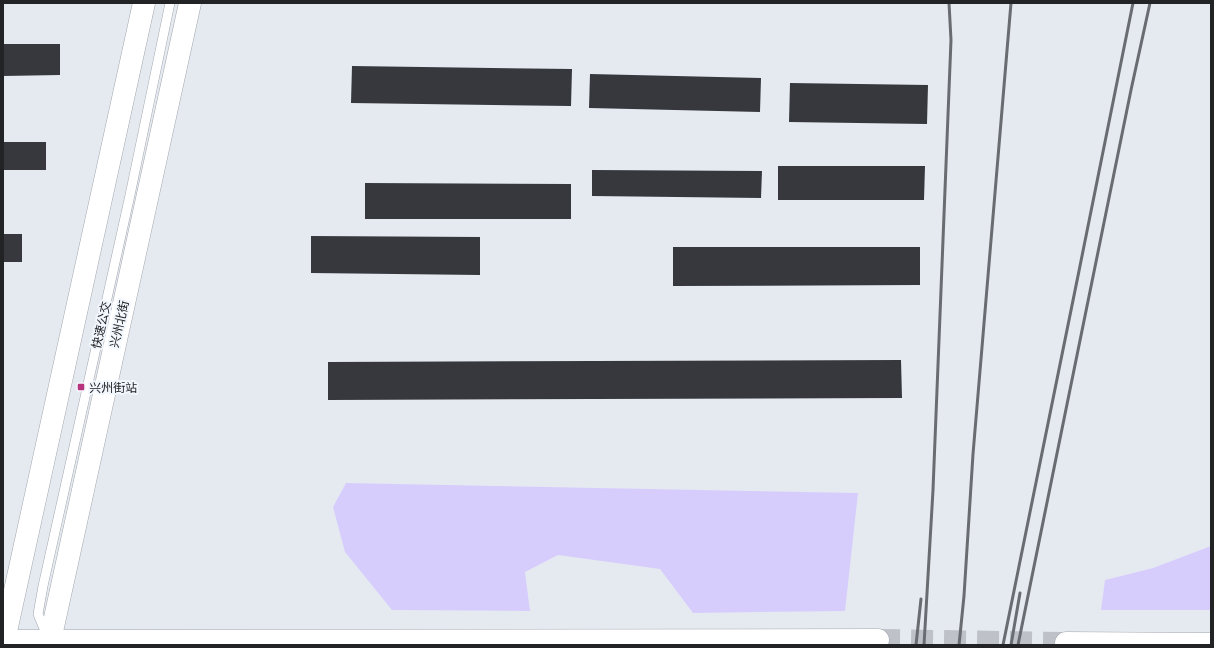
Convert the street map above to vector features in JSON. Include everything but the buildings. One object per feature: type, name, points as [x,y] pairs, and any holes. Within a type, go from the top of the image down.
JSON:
[{"type":"main road","points":[[3,645],[144,3]]},
{"type":"main road","name":"兴州北街","points":[[50,644],[190,3]]},
{"type":"main road","points":[[3,641],[50,644],[878,640]]},
{"type":"main road","points":[[1066,643],[1211,644]]},
{"type":"lane","name":"快速公交","points":[[50,644],[38,614],[43,586],[130,195],[170,3]]},
{"type":"shaded area","points":[[346,483],[858,493],[845,611],[693,613],[660,569],[558,555],[525,572],[530,611],[392,610],[345,552],[333,507]]},
{"type":"shaded area","points":[[1211,546],[1211,610],[1101,610],[1105,580],[1153,568]]},
{"type":"tunnel","points":[[878,640],[1066,643]]},
{"type":"railway","points":[[924,645],[933,490],[951,40],[949,3]]},
{"type":"railway","points":[[959,645],[964,596],[973,454],[1011,3]]},
{"type":"railway","points":[[1003,645],[1133,3]]},
{"type":"railway","points":[[1018,645],[1150,3]]},
{"type":"railway","points":[[1011,645],[1020,593]]},
{"type":"railway","points":[[916,645],[921,599]]},
{"type":"place","name":"兴州街站","points":[[81,387]]}]
